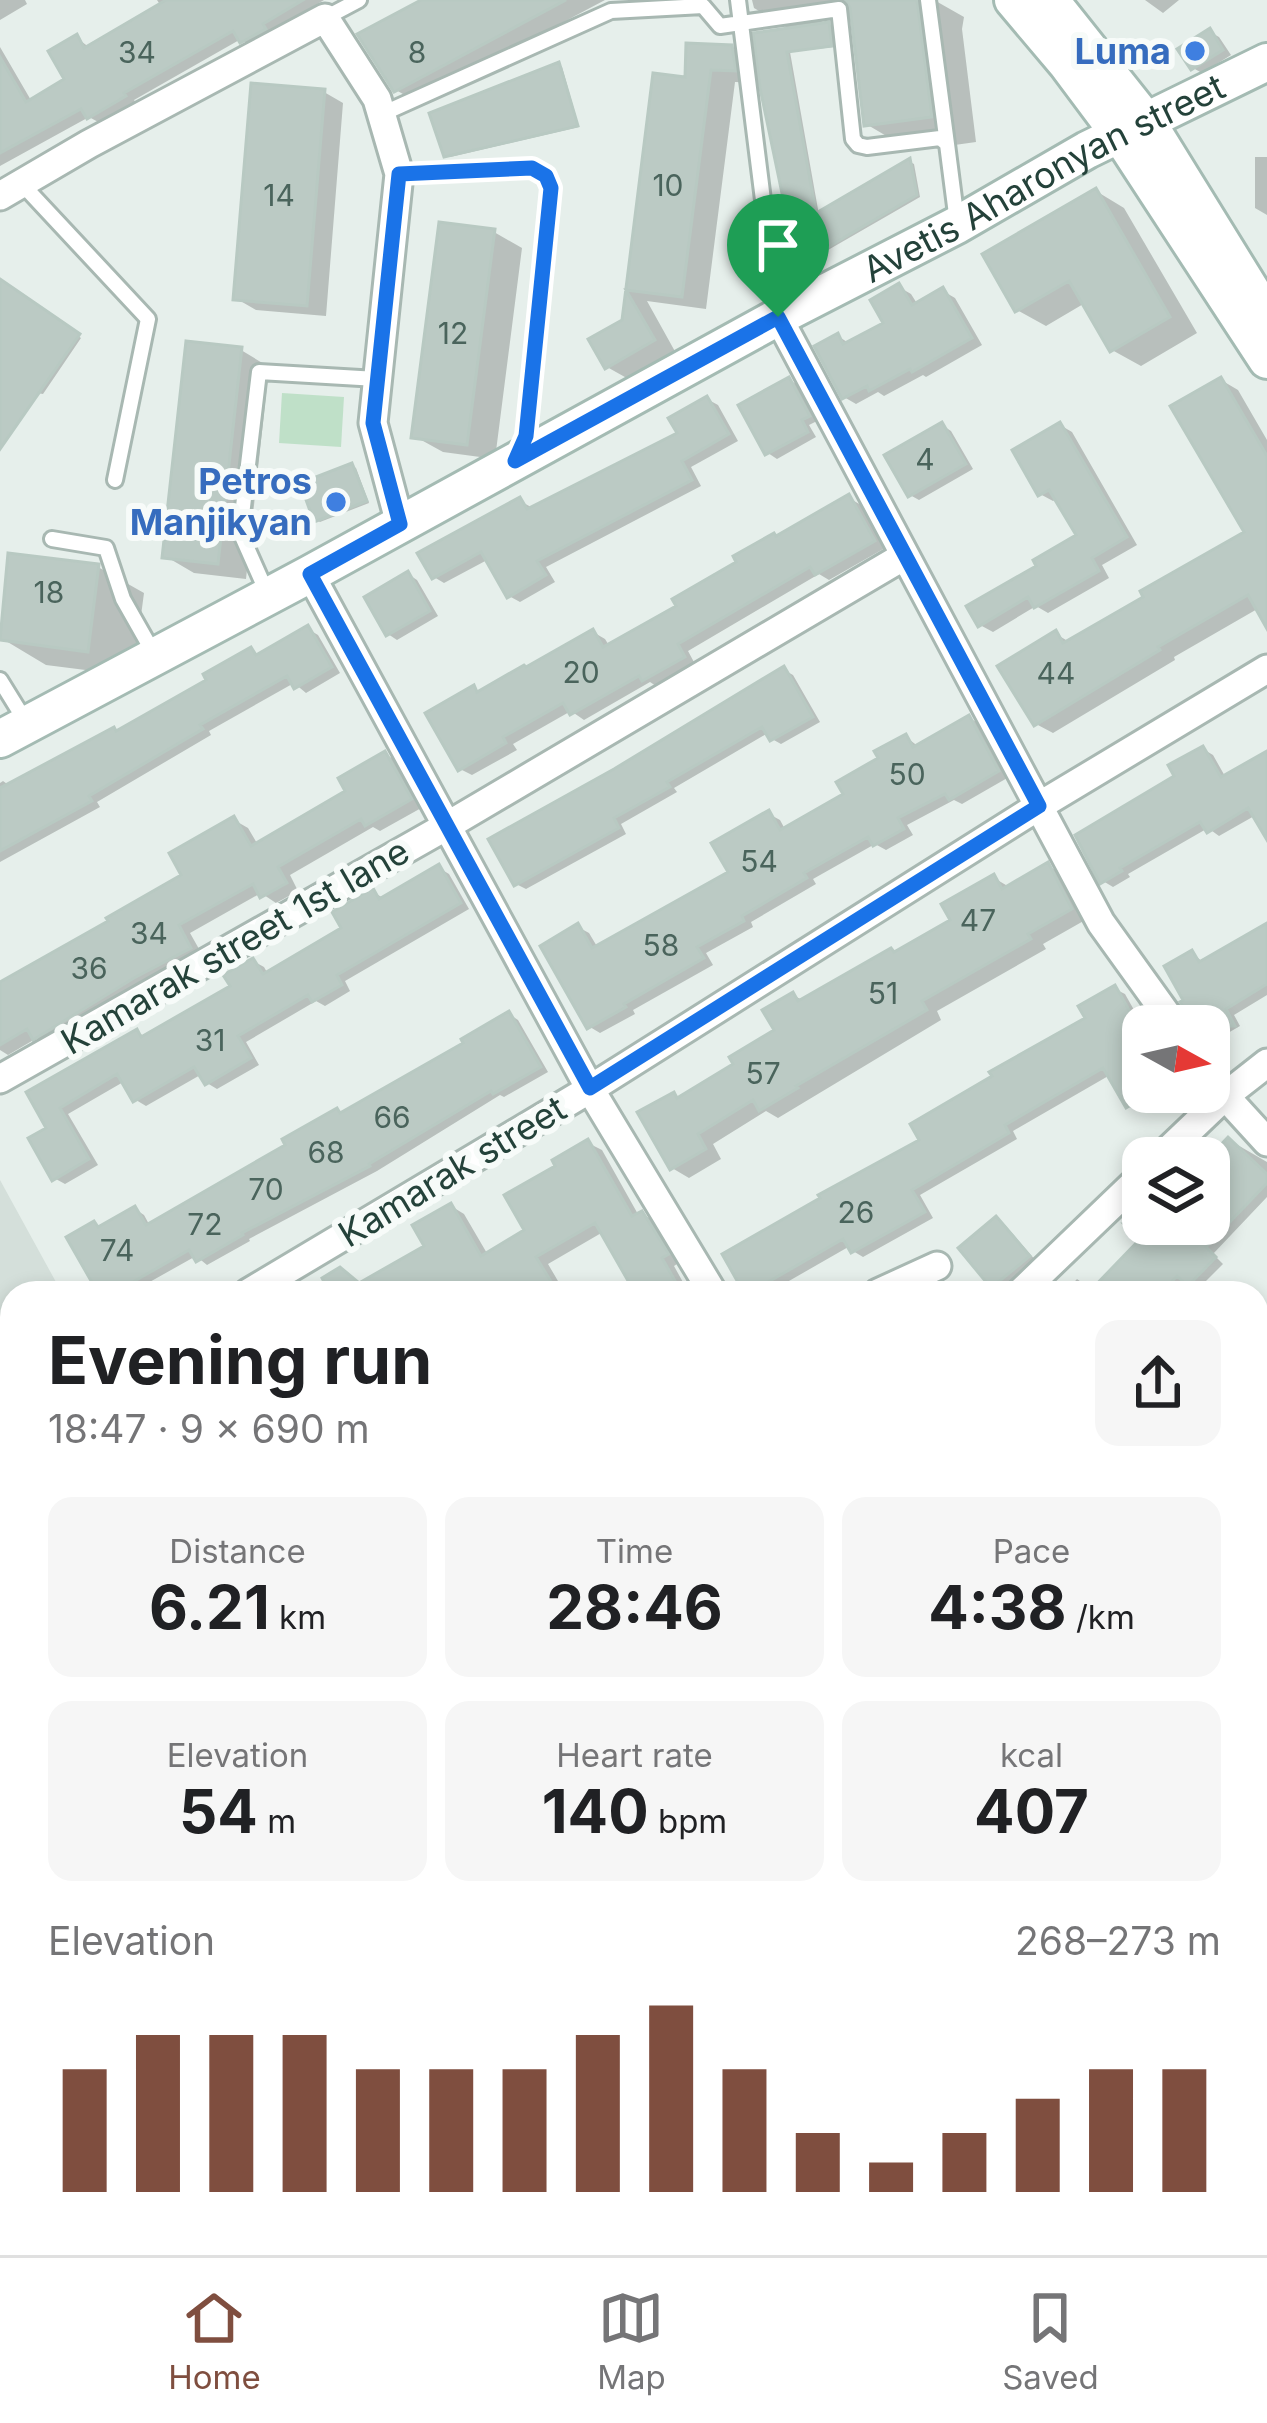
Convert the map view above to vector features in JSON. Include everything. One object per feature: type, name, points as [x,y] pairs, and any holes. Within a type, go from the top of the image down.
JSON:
[{"type":"street","points":[[1012,0],[1067,64],[1133,128],[1267,360]]},
{"type":"street","points":[[1050,0],[1133,128],[1267,316]]},
{"type":"street","points":[[11,190],[325,18],[377,99],[399,174],[373,423],[400,524]]},
{"type":"street","name":"Avetis Aharonyan street","points":[[14,732],[778,317],[957,225],[1087,150],[1267,62]]},
{"type":"street","points":[[778,317],[1101,923],[1160,1005]]},
{"type":"street","name":"Kamarak street 1st lane","points":[[0,1079],[446,827],[904,556]]},
{"type":"street","points":[[310,574],[590,1088],[706,1281]]},
{"type":"street","name":"Kamarak street","points":[[268,1281],[590,1088],[1267,668]]},
{"type":"street","points":[[1230,1079],[1267,1063]]},
{"type":"street","points":[[1230,1100],[1267,1142]]},
{"type":"street","points":[[1176,1137],[1195,1113]]},
{"type":"street","points":[[1033,1281],[1122,1195]]},
{"type":"street","points":[[905,1281],[937,1267]]},
{"type":"lane","points":[[325,18],[359,0]]},
{"type":"lane","points":[[738,0],[778,317]]},
{"type":"lane","points":[[928,0],[957,225]]},
{"type":"lane","points":[[382,114],[611,11],[703,6],[720,26],[838,5],[853,139],[867,147],[929,137],[947,144]]},
{"type":"lane","points":[[399,174],[532,168],[546,176],[551,188],[526,436],[515,461]]},
{"type":"lane","points":[[11,190],[148,319],[115,480]]},
{"type":"lane","points":[[268,596],[240,532],[259,372],[377,380]]},
{"type":"lane","points":[[52,539],[106,548],[123,599],[155,656]]},
{"type":"lane","points":[[0,680],[14,732]]},
{"type":"shaded area","points":[[0,1180],[55,1281],[0,1281]]},
{"type":"green space","points":[[282,393],[344,397],[341,447],[279,443]]},
{"type":"building","points":[[166,0],[303,0],[240,43],[233,31],[87,119],[81,109],[0,153],[0,57],[26,102],[64,79],[48,51],[77,34],[84,48]]},
{"type":"building","points":[[421,0],[566,0],[394,92],[357,34]]},
{"type":"building","points":[[845,0],[917,0],[932,117],[864,126],[850,8]]},
{"type":"building","points":[[829,22],[832,46],[787,52],[816,213],[910,158],[917,195],[797,265],[753,33]]},
{"type":"building","points":[[1210,28],[1223,50],[1191,70],[1177,49]]},
{"type":"building","points":[[686,43],[732,45],[736,71],[711,70],[682,297],[626,290],[655,340],[605,369],[588,339],[622,320],[653,73],[685,77]]},
{"type":"building","points":[[559,62],[578,126],[444,157],[429,113]]},
{"type":"building","points":[[251,83],[325,89],[307,306],[233,300]]},
{"type":"building","points":[[1096,188],[1170,317],[1110,352],[1069,281],[1015,312],[982,254]]},
{"type":"building","points":[[439,222],[495,229],[467,445],[411,438]]},
{"type":"building","points":[[0,279],[80,334],[0,449]]},
{"type":"building","points":[[899,283],[912,305],[943,287],[972,338],[912,372],[842,399],[814,346],[838,333],[843,344],[883,323],[870,300]]},
{"type":"building","points":[[186,341],[242,347],[218,564],[162,558]]},
{"type":"building","points":[[789,377],[810,416],[802,420],[808,432],[765,455],[738,405]]},
{"type":"building","points":[[1221,377],[1267,456],[1267,629],[1248,595],[1034,726],[997,666],[1056,630],[1063,643],[1143,597],[1140,591],[1244,532],[1170,406]]},
{"type":"building","points":[[707,396],[729,434],[682,461],[692,480],[537,561],[546,575],[507,598],[481,552],[432,579],[417,553],[520,497],[527,509],[677,433],[668,418]]},
{"type":"building","points":[[942,422],[966,464],[908,497],[884,455]]},
{"type":"building","points":[[1060,422],[1127,537],[1092,558],[1099,571],[1034,608],[1028,597],[978,627],[966,606],[1036,566],[1033,560],[1076,535],[1049,490],[1038,496],[1012,450]]},
{"type":"building","points":[[352,463],[367,501],[314,522],[300,483]]},
{"type":"building","points":[[849,494],[875,541],[815,575],[810,567],[678,644],[685,657],[642,681],[639,676],[570,715],[563,703],[503,737],[506,743],[458,771],[425,713],[474,685],[477,692],[593,629],[603,647],[676,606],[672,599],[736,562],[733,556]]},
{"type":"building","points":[[8,553],[99,564],[88,652],[0,640]]},
{"type":"building","points":[[408,571],[430,611],[386,636],[364,597]]},
{"type":"building","points":[[308,625],[332,667],[294,689],[287,676],[89,796],[92,801],[0,851],[0,788],[114,727],[116,731],[206,680],[203,674],[251,647],[256,655]]},
{"type":"building","points":[[784,666],[813,717],[770,741],[762,727],[614,818],[619,828],[514,886],[488,839]]},
{"type":"building","points":[[969,715],[999,771],[949,800],[945,794],[898,818],[904,829],[873,846],[868,837],[804,873],[807,878],[697,947],[704,958],[587,1029],[540,946],[578,923],[592,948],[728,872],[711,843],[769,810],[780,830],[843,794],[836,782],[878,758],[874,751],[906,734],[913,747]]},
{"type":"building","points":[[1203,746],[1221,777],[1267,751],[1267,840],[1248,808],[1207,833],[1200,822],[1100,884],[1075,835],[1174,776],[1168,765]]},
{"type":"building","points":[[385,751],[412,799],[365,826],[361,819],[278,867],[287,883],[260,898],[253,884],[179,925],[191,948],[33,1040],[27,1029],[0,1045],[0,982],[181,875],[169,853],[234,816],[251,846],[345,791],[338,778]]},
{"type":"building","points":[[1048,862],[1072,909],[1028,934],[1031,939],[922,1001],[927,1010],[798,1088],[759,1111],[753,1100],[698,1134],[706,1149],[670,1170],[637,1112],[674,1092],[677,1098],[733,1064],[729,1057],[774,1030],[762,1010],[793,992],[798,1001],[950,920],[941,904],[994,874],[1002,889]]},
{"type":"building","points":[[439,864],[461,903],[337,975],[342,985],[312,1002],[308,995],[238,1036],[251,1058],[205,1085],[194,1067],[133,1102],[117,1074],[60,1108],[89,1159],[52,1181],[28,1138],[46,1128],[26,1092],[137,1029],[141,1037],[230,986],[223,975],[253,958],[263,974],[341,928],[332,912],[373,888],[379,899]]},
{"type":"building","points":[[1267,923],[1267,984],[1230,1007],[1180,1002],[1164,966],[1192,950],[1199,962]]},
{"type":"building","points":[[1115,985],[1126,1005],[1122,1005],[1122,1101],[1103,1068],[1005,1125],[1009,1133],[912,1190],[925,1212],[851,1253],[843,1239],[770,1281],[737,1281],[722,1254],[919,1140],[910,1124],[1085,1018],[1078,1006]]},
{"type":"building","points":[[509,1011],[541,1067],[491,1091],[370,1166],[196,1262],[189,1250],[135,1281],[91,1281],[66,1237],[94,1221],[98,1227],[135,1206],[146,1225],[285,1145],[282,1139],[337,1108],[340,1113],[463,1043],[461,1039]]},
{"type":"building","points":[[588,1139],[632,1216],[642,1211],[669,1254],[662,1258],[675,1281],[628,1281],[595,1223],[536,1257],[551,1281],[363,1281],[424,1246],[412,1225],[451,1203],[481,1256],[524,1230],[504,1195],[555,1166],[552,1160]]},
{"type":"building","points":[[1230,1139],[1267,1174],[1267,1183],[1230,1222]]},
{"type":"building","points":[[996,1216],[1030,1256],[1000,1281],[985,1281],[958,1248]]},
{"type":"building","points":[[1134,1245],[1208,1245],[1216,1257],[1193,1281],[1177,1276],[1172,1281],[1100,1281]]},
{"type":"building","points":[[340,1267],[357,1281],[324,1281]]},
{"type":"place","name":"Luma","points":[[1195,51]]},
{"type":"place","name":"Petros Manjikyan","points":[[336,502]]},
{"type":"route","points":[[532,168],[546,176],[551,188],[526,436],[515,461],[778,317],[1039,806],[590,1088],[310,574],[400,524],[373,423],[399,174],[532,168]]}]
